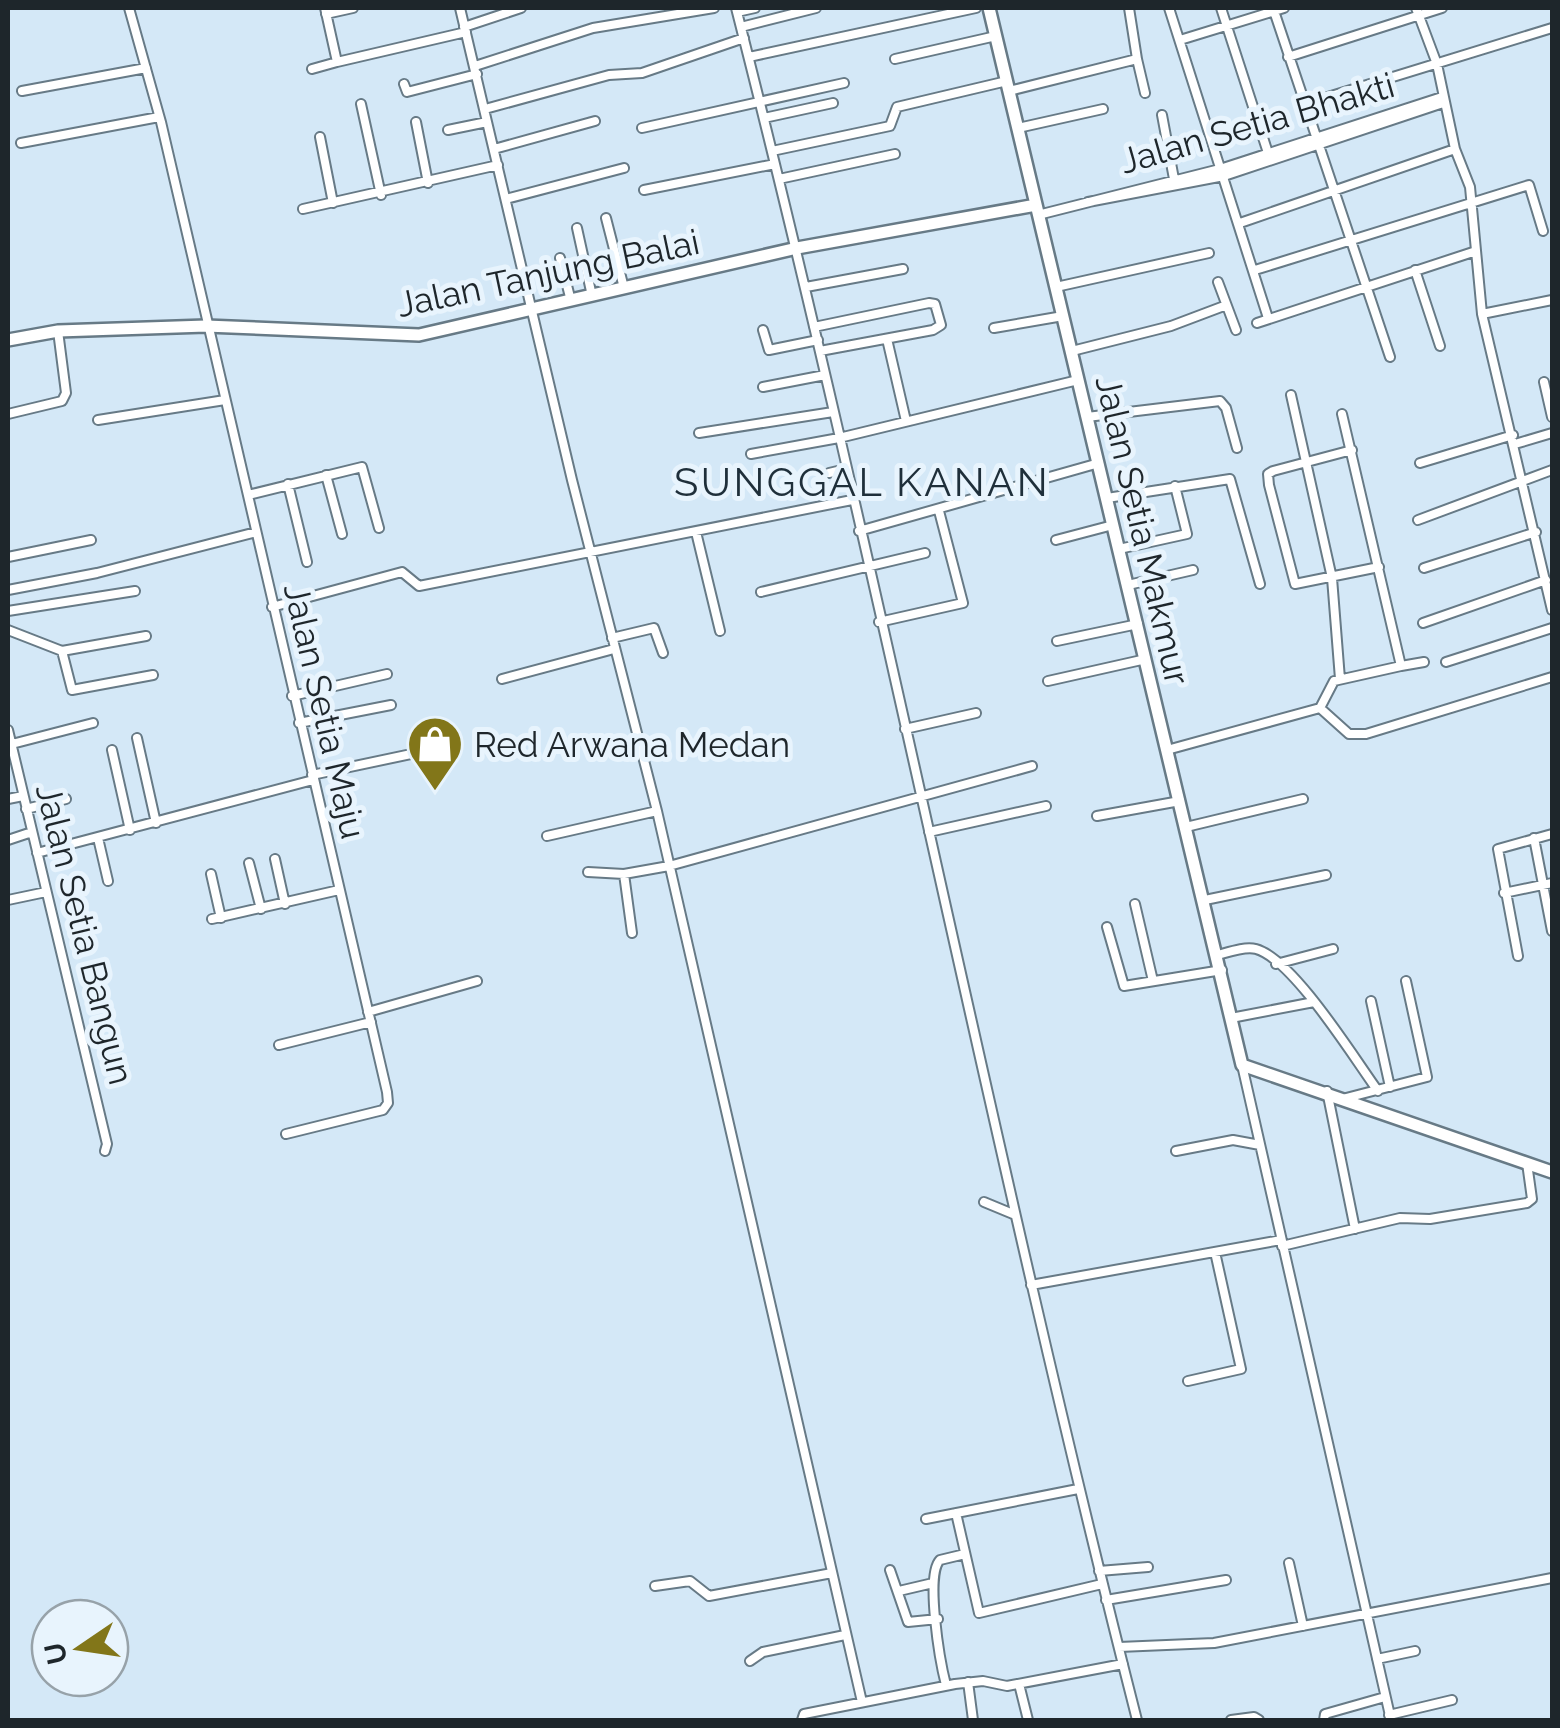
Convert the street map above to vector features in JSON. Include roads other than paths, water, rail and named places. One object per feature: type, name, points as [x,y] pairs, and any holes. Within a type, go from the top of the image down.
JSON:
[{"type":"main road","name":"Jalan Setia Makmur","points":[[989,8],[1242,1065]]},
{"type":"main road","name":"Jalan Tanjung Balai","points":[[8,340],[58,331],[206,326],[420,335],[797,248],[1037,210]]},
{"type":"main road","points":[[1242,1065],[1552,1172]]},
{"type":"street","name":"Jalan Setia Maju","points":[[130,8],[159,117],[387,1092],[386,1108],[286,1134]]},
{"type":"street","points":[[338,62],[326,11],[353,8]]},
{"type":"street","points":[[460,8],[657,812],[862,1702]]},
{"type":"street","points":[[312,69],[465,29],[521,8]]},
{"type":"street","points":[[404,84],[407,92],[593,28],[714,8]]},
{"type":"street","points":[[756,8],[736,10],[806,287],[1013,1214],[1137,1720]]},
{"type":"street","points":[[741,27],[816,8]]},
{"type":"street","points":[[749,58],[976,8]]},
{"type":"street","points":[[1129,8],[1145,94]]},
{"type":"street","points":[[1169,8],[1268,318]]},
{"type":"street","points":[[1222,8],[1270,157]]},
{"type":"street","points":[[1180,40],[1284,8]]},
{"type":"street","points":[[1288,56],[1417,11],[1442,8]]},
{"type":"street","points":[[1274,11],[1338,192],[1390,357]]},
{"type":"street","points":[[1417,11],[1436,64],[1454,149],[1470,187],[1468,201],[1482,314],[1548,574],[1552,610]]},
{"type":"street","points":[[1305,104],[1552,28]]},
{"type":"street","points":[[894,59],[996,36]]},
{"type":"street","points":[[484,109],[609,75],[642,72],[744,38]]},
{"type":"street","points":[[772,152],[890,126],[897,107],[1137,60]]},
{"type":"street","points":[[22,91],[146,68]]},
{"type":"street","points":[[642,128],[844,83]]},
{"type":"street","name":"Jalan Setia Bhakti","points":[[1037,210],[1222,173],[1442,100]]},
{"type":"street","points":[[361,104],[381,195]]},
{"type":"street","points":[[764,118],[833,104]]},
{"type":"street","points":[[1018,128],[1103,109]]},
{"type":"street","points":[[1162,115],[1174,180]]},
{"type":"street","points":[[21,143],[159,117]]},
{"type":"street","points":[[494,150],[595,121]]},
{"type":"street","points":[[416,122],[428,184]]},
{"type":"street","points":[[448,130],[488,122]]},
{"type":"street","points":[[320,137],[333,203]]},
{"type":"street","points":[[1240,222],[1338,192],[1454,149]]},
{"type":"street","points":[[778,179],[895,154]]},
{"type":"street","points":[[644,190],[775,164]]},
{"type":"street","points":[[303,209],[381,195],[498,165]]},
{"type":"street","points":[[506,198],[624,168]]},
{"type":"street","name":"Jalan Setia Bhakti","points":[[1146,190],[1174,180],[1222,173]]},
{"type":"street","points":[[1255,270],[1529,185],[1543,231]]},
{"type":"street","points":[[606,218],[624,288]]},
{"type":"street","points":[[577,228],[592,296]]},
{"type":"street","points":[[1257,322],[1473,252]]},
{"type":"street","points":[[1056,287],[1209,253]]},
{"type":"street","points":[[560,258],[571,300]]},
{"type":"street","points":[[806,287],[903,269]]},
{"type":"street","points":[[1415,270],[1440,346]]},
{"type":"street","points":[[1218,282],[1236,330]]},
{"type":"street","points":[[1482,314],[1552,300]]},
{"type":"street","points":[[814,327],[935,304],[940,317],[938,328],[820,351]]},
{"type":"street","points":[[1072,350],[1171,326],[1224,306]]},
{"type":"street","points":[[994,328],[1063,316]]},
{"type":"street","points":[[763,330],[769,350],[818,340]]},
{"type":"street","points":[[8,414],[62,401],[66,392],[58,331]]},
{"type":"street","points":[[887,339],[906,420]]},
{"type":"street","points":[[763,387],[825,375]]},
{"type":"street","points":[[751,454],[839,438],[1078,380]]},
{"type":"street","points":[[1544,382],[1552,418]]},
{"type":"street","points":[[1290,395],[1332,578],[1340,678]]},
{"type":"street","points":[[98,420],[226,400]]},
{"type":"street","points":[[1087,417],[1221,402],[1237,448]]},
{"type":"street","points":[[699,433],[833,412]]},
{"type":"street","points":[[1342,414],[1401,666]]},
{"type":"street","points":[[1420,463],[1552,433]]},
{"type":"street","points":[[1352,450],[1268,474],[1292,581],[1300,584],[1379,567]]},
{"type":"street","points":[[859,531],[1099,463]]},
{"type":"street","points":[[248,495],[365,469],[379,528]]},
{"type":"street","points":[[829,472],[846,469]]},
{"type":"street","points":[[1418,520],[1552,470]]},
{"type":"street","points":[[326,475],[342,534]]},
{"type":"street","points":[[1107,498],[1230,478],[1260,584]]},
{"type":"street","points":[[288,484],[306,562]]},
{"type":"street","points":[[1119,549],[1187,534],[1175,486]]},
{"type":"street","points":[[272,607],[402,572],[419,586],[852,500]]},
{"type":"street","points":[[879,622],[963,603],[939,511]]},
{"type":"street","points":[[1056,540],[1113,525]]},
{"type":"street","points":[[8,590],[97,573],[256,532]]},
{"type":"street","points":[[696,532],[720,630]]},
{"type":"street","points":[[1424,568],[1536,532]]},
{"type":"street","points":[[8,558],[91,540]]},
{"type":"street","points":[[761,592],[925,553]]},
{"type":"street","points":[[1128,585],[1193,570]]},
{"type":"street","points":[[1423,623],[1548,574]]},
{"type":"street","points":[[8,611],[135,591]]},
{"type":"street","points":[[1057,641],[1138,624]]},
{"type":"street","points":[[612,638],[656,628],[663,653]]},
{"type":"street","points":[[1446,662],[1552,628]]},
{"type":"street","points":[[8,630],[62,651],[146,636]]},
{"type":"street","points":[[502,679],[614,649]]},
{"type":"street","points":[[62,651],[72,690],[153,675]]},
{"type":"street","points":[[1048,681],[1147,658]]},
{"type":"street","points":[[1320,708],[1329,686],[1340,678],[1424,662]]},
{"type":"street","points":[[292,696],[386,674]]},
{"type":"street","points":[[1320,708],[1349,734],[1366,734],[1552,677]]},
{"type":"street","points":[[299,723],[390,705]]},
{"type":"street","points":[[1167,750],[1320,708]]},
{"type":"street","points":[[904,729],[976,713]]},
{"type":"street","points":[[9,745],[93,722]]},
{"type":"street","name":"Jalan Setia Bangun","points":[[8,730],[107,1144],[104,1151]]},
{"type":"street","points":[[137,738],[156,823]]},
{"type":"street","points":[[37,853],[312,777],[448,746]]},
{"type":"street","points":[[112,750],[130,830]]},
{"type":"street","points":[[588,872],[624,874],[669,866],[1032,766]]},
{"type":"street","points":[[8,799],[23,796]]},
{"type":"street","points":[[1186,827],[1303,798]]},
{"type":"street","points":[[26,809],[66,800]]},
{"type":"street","points":[[1097,816],[1180,801]]},
{"type":"street","points":[[929,832],[1046,806]]},
{"type":"street","points":[[547,836],[657,812]]},
{"type":"street","points":[[8,840],[32,832]]},
{"type":"street","points":[[1518,956],[1498,849],[1552,834]]},
{"type":"street","points":[[98,838],[108,881]]},
{"type":"street","points":[[1534,838],[1548,884],[1552,931]]},
{"type":"street","points":[[275,859],[284,904]]},
{"type":"street","points":[[249,863],[260,909]]},
{"type":"street","points":[[211,874],[217,918],[339,890]]},
{"type":"street","points":[[624,874],[632,934]]},
{"type":"street","points":[[1205,900],[1326,875]]},
{"type":"street","points":[[1504,893],[1548,884]]},
{"type":"street","points":[[8,900],[46,892]]},
{"type":"street","points":[[1136,904],[1154,981]]},
{"type":"street","points":[[1107,927],[1122,985],[1222,970]]},
{"type":"street","points":[[1218,955],[1251,948],[1276,964],[1314,1002],[1378,1091]]},
{"type":"street","points":[[1276,964],[1333,949]]},
{"type":"street","points":[[279,1045],[476,981]]},
{"type":"street","points":[[1346,1098],[1424,1080],[1428,1072],[1406,981]]},
{"type":"street","points":[[1372,1000],[1390,1087]]},
{"type":"street","points":[[1231,1018],[1314,1002]]},
{"type":"street","points":[[1242,1065],[1390,1718],[1452,1700]]},
{"type":"street","points":[[1327,1092],[1355,1229]]},
{"type":"street","points":[[1176,1152],[1233,1140],[1260,1145]]},
{"type":"street","points":[[1031,1285],[1416,1216],[1430,1219],[1528,1204],[1532,1199],[1527,1163]]},
{"type":"street","points":[[984,1202],[1013,1214]]},
{"type":"street","points":[[1188,1380],[1240,1369],[1215,1252]]},
{"type":"street","points":[[926,1518],[1078,1489]]},
{"type":"street","points":[[956,1513],[981,1614],[1102,1584]]},
{"type":"street","points":[[946,1685],[939,1656],[935,1563],[965,1554]]},
{"type":"street","points":[[1289,1563],[1303,1626]]},
{"type":"street","points":[[1098,1570],[1148,1567]]},
{"type":"street","points":[[890,1570],[908,1622],[938,1618]]},
{"type":"street","points":[[654,1586],[690,1581],[709,1596],[832,1573]]},
{"type":"street","points":[[1119,1648],[1214,1643],[1552,1578]]},
{"type":"street","points":[[1106,1600],[1226,1580]]},
{"type":"street","points":[[899,1591],[933,1583]]},
{"type":"street","points":[[750,1661],[763,1652],[845,1635]]},
{"type":"street","points":[[1377,1659],[1415,1652]]},
{"type":"street","points":[[802,1720],[804,1714],[946,1685],[1019,1684],[1123,1664]]},
{"type":"street","points":[[968,1682],[974,1720]]},
{"type":"street","points":[[1019,1684],[1028,1720]]},
{"type":"street","points":[[1324,1720],[1325,1714],[1385,1698]]},
{"type":"street","points":[[1231,1720],[1258,1720]]},
{"type":"place","name":"Red Arwana Medan","points":[[435,793]]},
{"type":"district","name":"SUNGGAL KANAN","points":[[862,481]]}]
